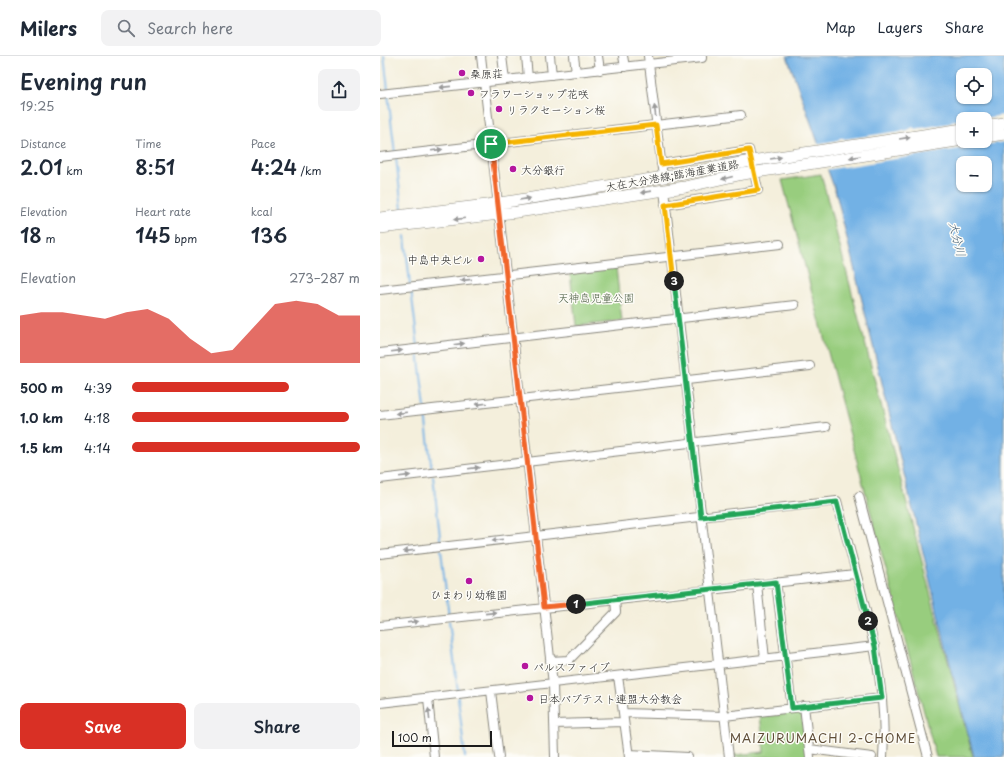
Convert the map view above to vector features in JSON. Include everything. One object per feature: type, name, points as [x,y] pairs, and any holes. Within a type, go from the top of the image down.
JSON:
[{"type":"main road","points":[[992,125],[1004,123]]},
{"type":"main road","name":"大在大分港線;臨海産業道路","points":[[380,228],[498,209],[751,161],[956,130]]},
{"type":"main road","points":[[992,136],[1004,134]]},
{"type":"main road","name":"大在大分港線;臨海産業道路","points":[[380,218],[498,209],[664,190],[759,172],[956,141]]},
{"type":"street","points":[[481,56],[512,338],[553,684],[555,757]]},
{"type":"street","points":[[502,56],[505,80]]},
{"type":"street","points":[[526,56],[528,78]]},
{"type":"street","points":[[550,56],[552,75]]},
{"type":"street","points":[[574,56],[576,72]]},
{"type":"street","points":[[598,56],[600,70]]},
{"type":"street","points":[[623,56],[625,67]]},
{"type":"street","points":[[385,94],[625,67],[648,60],[702,58],[702,56]]},
{"type":"street","points":[[648,60],[663,178]]},
{"type":"street","points":[[380,157],[741,116]]},
{"type":"street","points":[[661,164],[749,150],[758,190],[665,205]]},
{"type":"street","points":[[664,190],[729,757]]},
{"type":"street","points":[[380,290],[780,244]]},
{"type":"street","points":[[380,353],[795,305]]},
{"type":"street","points":[[380,415],[810,366]]},
{"type":"street","points":[[380,479],[826,427]]},
{"type":"street","points":[[859,496],[928,757]]},
{"type":"street","points":[[380,554],[837,502],[875,646],[882,698],[883,757]]},
{"type":"street","points":[[380,626],[615,599],[855,574]]},
{"type":"street","points":[[776,582],[792,708]]},
{"type":"street","points":[[757,584],[765,659]]},
{"type":"street","points":[[550,661],[569,660],[616,612],[615,599]]},
{"type":"street","points":[[380,704],[875,646]]},
{"type":"street","points":[[618,676],[629,756],[688,757]]},
{"type":"street","points":[[491,691],[499,757]]},
{"type":"street","points":[[428,698],[434,757]]},
{"type":"street","points":[[623,713],[724,716],[882,698]]},
{"type":"street","points":[[804,706],[809,753],[872,757]]},
{"type":"street","points":[[554,724],[624,722]]},
{"type":"green space","points":[[821,174],[973,757],[936,757],[782,180]]},
{"type":"green space","name":"天神島児童公園","points":[[616,267],[622,321],[576,326],[570,273]]},
{"type":"green space","points":[[800,711],[802,713],[807,757],[734,757],[734,755],[764,752],[760,715]]},
{"type":"water","name":"大分川","points":[[787,56],[1004,56],[1004,757],[974,757],[949,660],[836,193]]},
{"type":"pier","points":[[1004,115],[1004,142],[992,144],[992,117]]},
{"type":"pier","points":[[956,120],[956,148],[966,148],[825,170],[816,144],[838,140],[840,138],[845,139],[908,130],[913,127],[915,129],[951,123],[952,121]]},
{"type":"waterway","points":[[384,56],[388,90]]},
{"type":"waterway","points":[[388,94],[395,154]]},
{"type":"waterway","points":[[396,158],[402,209]]},
{"type":"waterway","points":[[405,236],[410,285]]},
{"type":"waterway","points":[[411,289],[418,347]]},
{"type":"waterway","points":[[418,351],[425,408]]},
{"type":"waterway","points":[[425,413],[432,472]]},
{"type":"waterway","points":[[433,476],[441,545]]},
{"type":"waterway","points":[[441,550],[449,617]]},
{"type":"waterway","points":[[449,621],[458,692]]},
{"type":"waterway","points":[[458,697],[465,757]]},
{"type":"place","name":"桑原荘","points":[[462,73]]},
{"type":"place","name":"フラワーショップ花咲","points":[[471,93]]},
{"type":"place","name":"リラクセーション桜","points":[[499,109]]},
{"type":"place","name":"大分銀行","points":[[513,169]]},
{"type":"place","name":"中島中央ビル","points":[[481,259]]},
{"type":"place","name":"ひまわり幼稚園","points":[[469,581]]},
{"type":"place","name":"パルスファイブ","points":[[525,666]]},
{"type":"place","name":"日本バブテスト連盟大分教会","points":[[530,698]]},
{"type":"district","name":"MAIZURUMACHI 2-CHOME","points":[[823,738]]},
{"type":"route","points":[[656,125],[661,164],[749,150],[758,190],[665,205],[701,517],[837,502],[875,646],[882,698],[792,708],[776,582],[544,607],[491,144],[656,125]]}]
